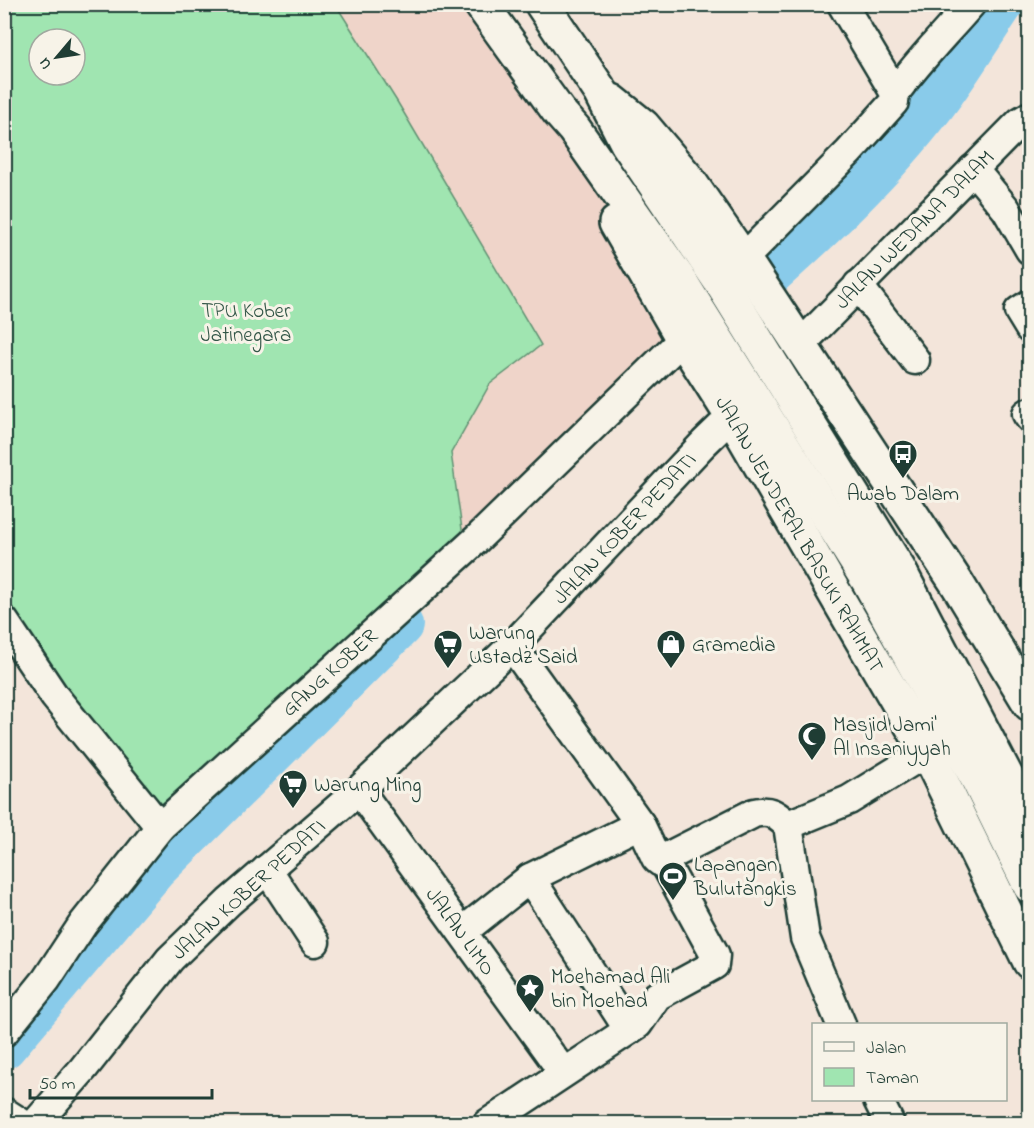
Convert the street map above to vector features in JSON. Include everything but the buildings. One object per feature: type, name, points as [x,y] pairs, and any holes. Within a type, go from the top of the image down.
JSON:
[{"type":"main road","name":"JALAN JENDERAL BASUKI RAHMAT","points":[[481,4],[559,112],[574,129],[679,279],[869,582],[978,780],[1029,886]]},
{"type":"main road","points":[[542,4],[601,92],[627,143],[722,284],[899,570],[1029,822]]},
{"type":"main road","points":[[601,92],[643,126],[687,178],[748,266],[958,585],[1029,704]]},
{"type":"main road","name":"JALAN JENDERAL BASUKI RAHMAT","points":[[559,112],[565,132],[684,341],[732,416],[927,752],[1029,962]]},
{"type":"main road","points":[[997,893],[1029,904]]},
{"type":"main road","points":[[4,1116],[18,1124]]},
{"type":"street","points":[[842,4],[895,93]]},
{"type":"street","points":[[748,266],[894,102],[895,93],[913,68],[971,4]]},
{"type":"street","name":"JALAN WEDANA DALAM","points":[[797,340],[858,285],[1020,122],[1029,116]]},
{"type":"street","points":[[973,169],[1006,209],[1029,250]]},
{"type":"street","points":[[858,285],[915,360]]},
{"type":"street","points":[[1029,304],[1019,311],[1029,329]]},
{"type":"street","name":"GANG KOBER","points":[[4,1032],[46,980],[83,924],[160,827],[477,539],[684,341]]},
{"type":"street","points":[[1029,412],[1027,414],[1029,418]]},
{"type":"street","name":"JALAN KOBER PEDATI","points":[[35,1124],[83,1069],[170,959],[229,902],[359,790],[512,645],[732,416]]},
{"type":"street","points":[[4,621],[55,697],[160,827]]},
{"type":"street","points":[[512,645],[640,824],[659,861],[754,813],[769,812],[788,825],[805,938],[842,1023]]},
{"type":"street","points":[[788,825],[849,800],[927,752]]},
{"type":"street","name":"JALAN LIMO","points":[[359,790],[563,1072]]},
{"type":"street","points":[[462,932],[530,878],[640,824]]},
{"type":"street","points":[[493,1122],[563,1072],[638,1024],[657,996],[711,969],[716,959],[663,860]]},
{"type":"street","points":[[267,869],[315,942]]},
{"type":"street","points":[[530,878],[628,1030]]},
{"type":"street","points":[[878,1101],[890,1124]]},
{"type":"shaded area","points":[[336,5],[481,5],[594,184],[683,339],[465,550],[451,453],[490,384],[541,345],[398,103]]},
{"type":"green space","name":"TPU Kober Jatinegara","points":[[5,5],[336,5],[398,103],[541,345],[490,384],[451,453],[465,550],[160,827],[5,620]]},
{"type":"waterway","points":[[727,313],[830,219],[902,144],[945,90],[1002,4]]},
{"type":"waterway","points":[[4,1047],[154,870],[401,625]]},
{"type":"place","name":"Awab Dalam","points":[[903,480]]},
{"type":"place","name":"Warung Ustadz Said","points":[[448,670]]},
{"type":"place","name":"Gramedia","points":[[671,670]]},
{"type":"place","name":"Masjid Jami' Al Insaniyyah","points":[[812,762]]},
{"type":"place","name":"Warung Ming","points":[[293,810]]},
{"type":"place","name":"Lapangan Bulutangkis","points":[[673,902]]},
{"type":"place","name":"Moehamad Ali bin Moehad","points":[[530,1014]]}]
